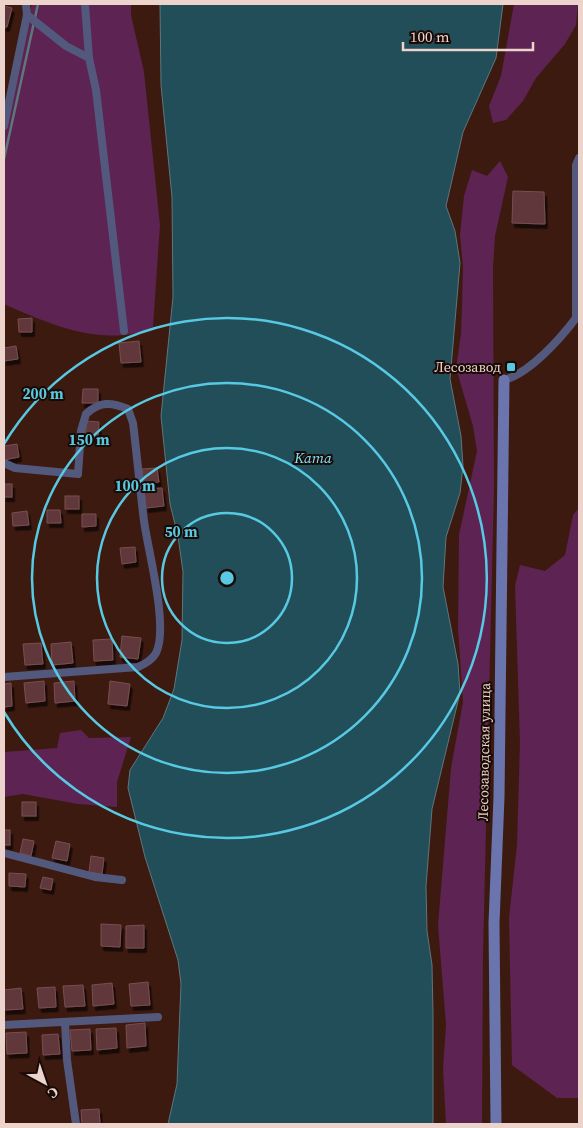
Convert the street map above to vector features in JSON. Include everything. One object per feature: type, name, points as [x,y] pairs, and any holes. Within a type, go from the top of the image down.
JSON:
[{"type":"street","points":[[4,126],[26,15],[26,4]]},
{"type":"street","points":[[85,4],[89,58],[96,90],[124,331]]},
{"type":"street","points":[[26,15],[66,46],[89,58]]},
{"type":"street","points":[[504,380],[516,377],[563,336],[576,318],[576,165],[579,158]]},
{"type":"street","name":"Лесозаводская улица","points":[[496,1124],[494,922],[499,797],[504,380]]},
{"type":"street","points":[[4,463],[14,468],[78,474],[81,431],[86,414],[100,404],[113,403],[128,409],[133,423],[144,522],[158,605],[159,632],[156,653],[149,662],[138,667],[4,677]]},
{"type":"street","points":[[4,853],[94,877],[122,880]]},
{"type":"street","points":[[4,1025],[158,1017]]},
{"type":"street","points":[[65,1022],[67,1060],[76,1124]]},
{"type":"shaded area","points":[[32,4],[131,4],[131,15],[144,72],[160,225],[153,327],[135,333],[116,336],[97,335],[58,326],[4,304],[4,137],[14,71]]},
{"type":"shaded area","points":[[514,4],[578,4],[576,25],[565,44],[536,78],[523,101],[506,120],[493,123],[489,106],[501,76]]},
{"type":"shaded area","points":[[500,161],[508,177],[495,236],[493,268],[494,486],[483,956],[482,1124],[446,1124],[443,1069],[446,1025],[438,925],[451,768],[463,702],[458,628],[459,535],[477,451],[473,426],[456,368],[461,334],[462,305],[463,267],[460,235],[464,196],[472,170],[487,176]]},
{"type":"shaded area","points":[[579,508],[579,1098],[557,1098],[512,1065],[509,918],[517,845],[520,743],[515,586],[520,565],[545,571],[565,555],[573,515]]},
{"type":"shaded area","points":[[81,730],[89,738],[131,737],[117,782],[117,807],[78,804],[23,794],[4,797],[4,752],[57,748],[60,733]]},
{"type":"water","name":"Kama","points":[[160,4],[503,4],[496,58],[463,132],[446,206],[455,231],[460,263],[450,379],[461,436],[463,466],[460,493],[446,537],[443,587],[458,664],[460,693],[432,809],[426,886],[427,931],[432,965],[433,1124],[168,1124],[177,1084],[181,984],[178,960],[145,857],[128,788],[130,770],[163,718],[174,689],[182,640],[183,572],[178,536],[170,504],[161,416],[173,297],[172,197],[161,85]]},
{"type":"building","points":[[4,6],[12,8],[7,27],[4,27]]},
{"type":"building","points":[[513,191],[544,192],[545,224],[512,223]]},
{"type":"building","points":[[32,318],[32,332],[19,332],[18,319]]},
{"type":"building","points":[[139,341],[141,362],[121,363],[119,343]]},
{"type":"building","points":[[16,346],[18,359],[4,361],[4,348]]},
{"type":"building","points":[[83,389],[98,389],[98,403],[82,403]]},
{"type":"building","points":[[87,421],[99,422],[98,438],[85,437]]},
{"type":"building","points":[[17,444],[19,457],[4,460],[4,446]]},
{"type":"building","points":[[157,468],[159,482],[143,484],[142,469]]},
{"type":"building","points":[[4,484],[12,484],[12,497],[4,497]]},
{"type":"building","points":[[162,488],[164,506],[146,508],[144,489]]},
{"type":"building","points":[[65,496],[79,496],[79,509],[65,509]]},
{"type":"building","points":[[47,510],[60,510],[61,523],[47,523]]},
{"type":"building","points":[[27,511],[29,525],[13,526],[12,513]]},
{"type":"building","points":[[82,514],[96,514],[96,526],[82,527]]},
{"type":"building","points":[[135,547],[136,562],[122,564],[120,548]]},
{"type":"building","points":[[122,636],[141,638],[138,659],[120,657]]},
{"type":"building","points":[[112,639],[113,660],[94,661],[93,640]]},
{"type":"building","points":[[71,642],[73,663],[52,665],[51,644]]},
{"type":"building","points":[[41,643],[43,664],[25,665],[23,644]]},
{"type":"building","points":[[44,681],[45,701],[26,703],[24,683]]},
{"type":"building","points":[[74,681],[75,701],[55,703],[54,683]]},
{"type":"building","points":[[110,681],[130,684],[127,706],[108,704]]},
{"type":"building","points":[[11,683],[12,706],[4,707],[4,684]]},
{"type":"building","points":[[22,802],[36,802],[36,816],[22,816]]},
{"type":"building","points":[[4,830],[10,830],[10,845],[4,845]]},
{"type":"building","points":[[23,839],[34,841],[31,856],[20,853]]},
{"type":"building","points":[[56,841],[70,844],[67,861],[52,858]]},
{"type":"building","points":[[91,856],[104,858],[102,874],[89,872]]},
{"type":"building","points":[[9,873],[26,874],[25,887],[9,886]]},
{"type":"building","points":[[43,877],[53,879],[51,890],[40,888]]},
{"type":"building","points":[[101,924],[121,925],[120,947],[101,946]]},
{"type":"building","points":[[144,925],[144,948],[126,948],[126,926]]},
{"type":"building","points":[[148,982],[150,1005],[131,1006],[129,984]]},
{"type":"building","points":[[112,983],[114,1004],[93,1006],[92,985]]},
{"type":"building","points":[[83,985],[85,1006],[65,1007],[63,986]]},
{"type":"building","points":[[55,987],[56,1007],[39,1008],[37,988]]},
{"type":"building","points":[[21,988],[23,1009],[4,1010],[4,990]]},
{"type":"building","points":[[145,1023],[146,1046],[127,1048],[126,1025]]},
{"type":"building","points":[[116,1028],[117,1048],[97,1050],[96,1029]]},
{"type":"building","points":[[90,1029],[91,1050],[72,1051],[70,1030]]},
{"type":"building","points":[[26,1032],[27,1053],[7,1054],[6,1033]]},
{"type":"building","points":[[58,1034],[60,1054],[43,1055],[42,1035]]},
{"type":"building","points":[[99,1109],[100,1124],[82,1124],[81,1110]]},
{"type":"waterway","points":[[4,159],[38,4]]},
{"type":"place","name":"Лесозавод","points":[[511,367]]}]
